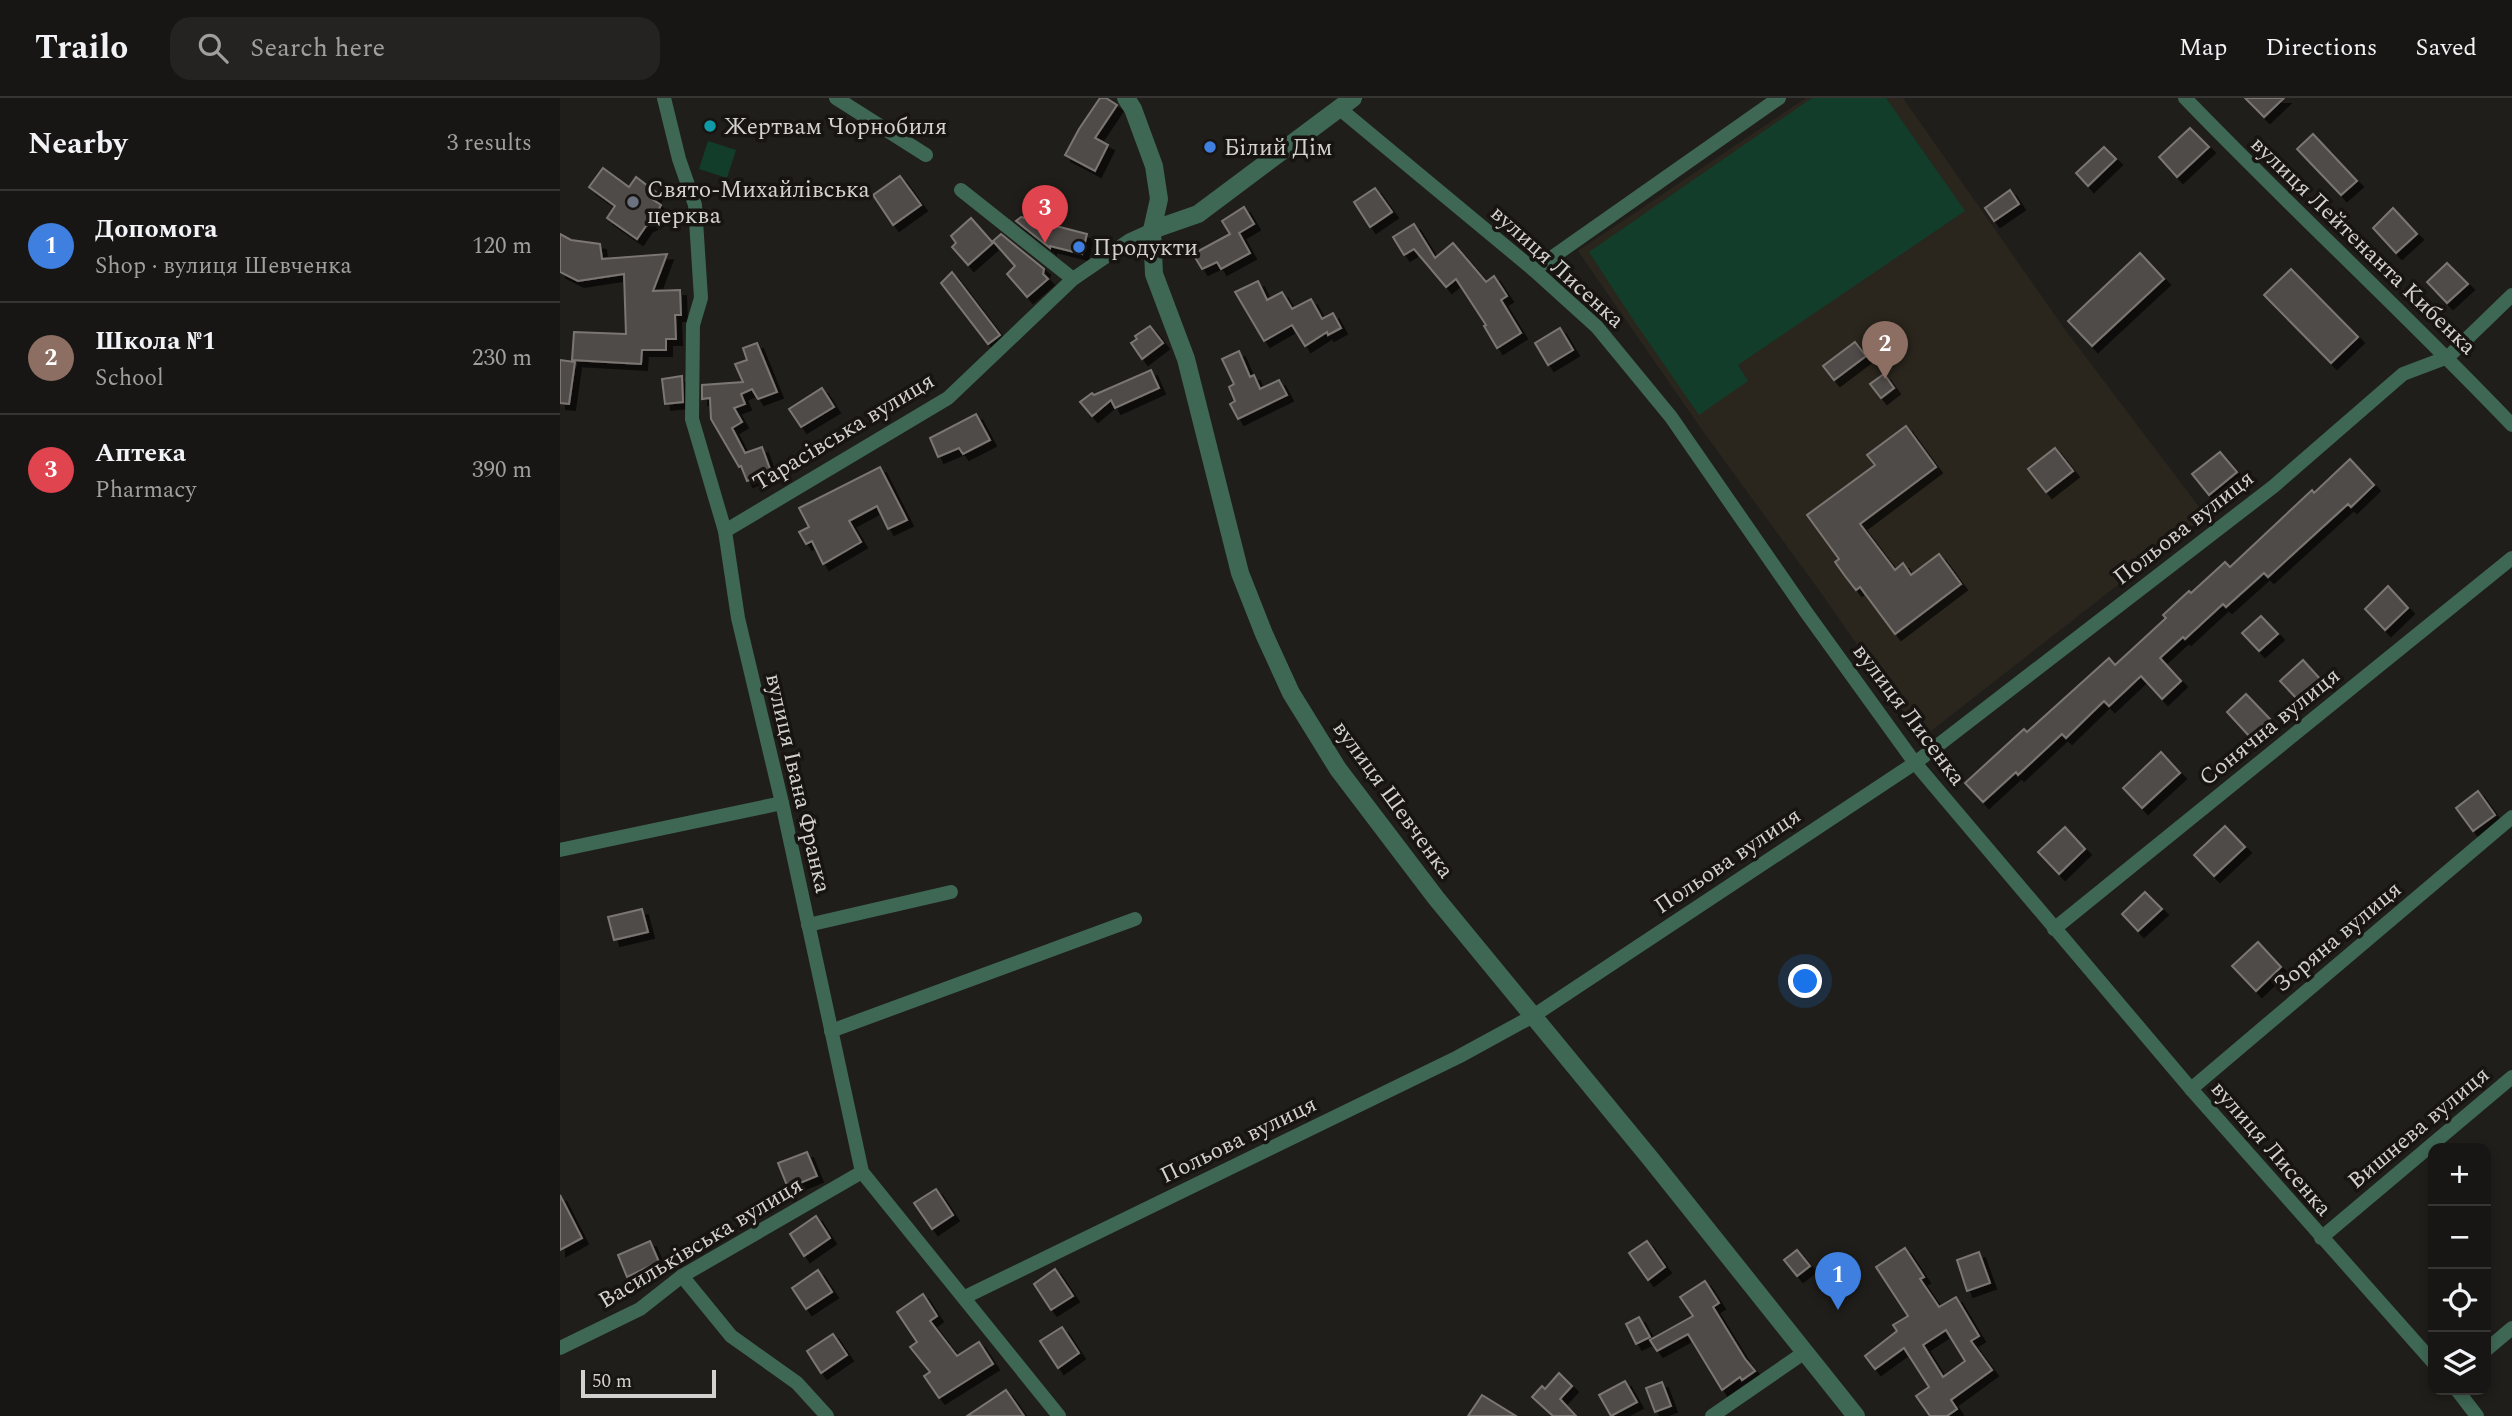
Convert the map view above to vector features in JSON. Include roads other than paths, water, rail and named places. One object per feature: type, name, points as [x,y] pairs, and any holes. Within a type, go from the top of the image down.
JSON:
[{"type":"street","name":"вулиця Івана Франка","points":[[664,98],[679,159],[695,205],[701,298],[693,324],[692,419],[725,531],[738,618],[782,803],[862,1172],[1059,1416]]},
{"type":"street","points":[[836,98],[926,155]]},
{"type":"street","name":"вулиця Шевченка","points":[[1126,98],[1133,109],[1154,166],[1159,198],[1152,230],[1154,274],[1186,359],[1240,573],[1291,693],[1338,769],[1436,898],[1856,1416]]},
{"type":"street","points":[[1534,270],[1780,98]]},
{"type":"street","name":"вулиця Лейтенанта Кибенка","points":[[2185,98],[2248,164],[2448,357],[2512,425]]},
{"type":"street","name":"Тарасівська вулиця","points":[[725,531],[948,398],[1073,279],[1130,240],[1198,214],[1347,104]]},
{"type":"street","name":"вулиця Лисенка","points":[[1347,104],[1597,327],[1671,417],[1914,763],[2191,1089],[2428,1356]]},
{"type":"street","points":[[961,190],[1073,279]]},
{"type":"street","points":[[2448,357],[2512,295]]},
{"type":"street","name":"Польова вулиця","points":[[965,1297],[1458,1057],[1533,1016],[1914,763],[2274,486],[2403,374],[2448,357]]},
{"type":"street","name":"Сонячна вулиця","points":[[2054,929],[2512,558]]},
{"type":"street","points":[[560,850],[782,803]]},
{"type":"street","name":"Зоряна вулиця","points":[[2191,1089],[2512,817]]},
{"type":"street","points":[[808,925],[951,892]]},
{"type":"street","points":[[831,1031],[1135,919]]},
{"type":"street","name":"Вишнева вулиця","points":[[2321,1238],[2512,1077]]},
{"type":"street","name":"Васильківська вулиця","points":[[560,1348],[640,1309],[682,1276],[862,1172]]},
{"type":"street","points":[[682,1276],[731,1336],[797,1383],[827,1416]]},
{"type":"street","points":[[2491,1346],[2512,1328]]},
{"type":"street","points":[[1712,1416],[1805,1352]]},
{"type":"street","points":[[2461,1395],[2477,1416]]},
{"type":"place","name":"Жертвам Чорнобиля","points":[[710,126]]},
{"type":"place","name":"Білий Дім","points":[[1210,147]]},
{"type":"place","name":"Свято-Михайлівська церква","points":[[633,202]]},
{"type":"place","name":"Аптека","points":[[1045,243]]},
{"type":"place","name":"Продукти","points":[[1079,247]]},
{"type":"place","name":"Школа №1","points":[[1885,379]]},
{"type":"place","name":"Допомога","points":[[1838,1310]]}]
